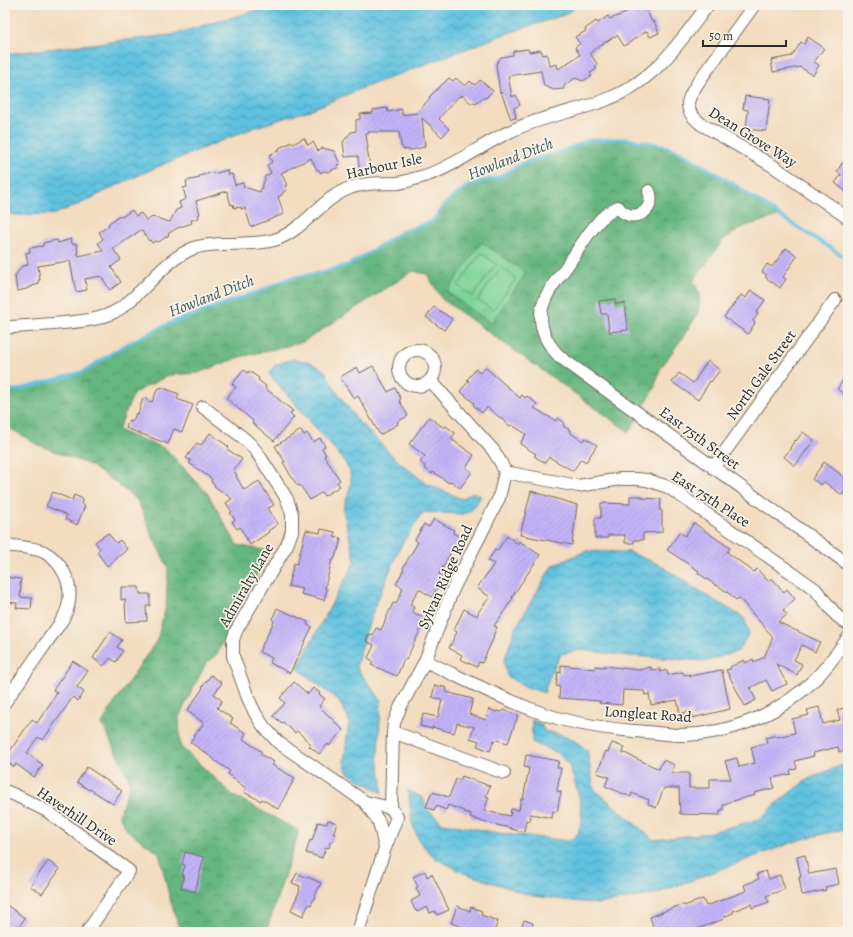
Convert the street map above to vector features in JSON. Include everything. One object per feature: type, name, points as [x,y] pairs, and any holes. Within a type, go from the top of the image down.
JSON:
[{"type":"street","name":"Harbour Isle","points":[[5,327],[87,321],[103,317],[127,304],[173,259],[186,251],[206,245],[262,242],[286,235],[295,230],[330,198],[339,192],[364,184],[398,183],[418,178],[443,168],[498,137],[522,126],[601,102],[615,96],[633,87],[657,68],[671,53],[708,5]]},
{"type":"street","name":"Dean Grove Way","points":[[754,5],[705,73],[692,94],[688,104],[690,112],[701,124],[773,166],[848,218]]},
{"type":"street","name":"East 75th Street","points":[[649,191],[650,203],[644,212],[636,215],[628,215],[621,211],[618,206],[608,213],[594,228],[551,288],[544,302],[541,317],[542,330],[545,338],[552,349],[560,357],[848,564]]},
{"type":"street","name":"North Gale Street","points":[[713,468],[835,300]]},
{"type":"street","points":[[430,380],[493,450],[505,472]]},
{"type":"street","name":"Admiralty Lane","points":[[203,407],[245,440],[256,451],[287,499],[292,514],[292,531],[287,546],[240,624],[233,640],[233,656],[248,698],[264,727],[279,742],[365,802],[379,822],[385,848]]},
{"type":"street","name":"East 75th Place","points":[[505,472],[578,486],[621,478],[647,480],[668,487],[815,589],[837,616],[848,624]]},
{"type":"street","name":"Sylvan Ridge Road","points":[[358,932],[385,848],[397,817],[390,808],[394,723],[400,708],[425,661],[453,590],[498,498],[505,472]]},
{"type":"street","points":[[5,545],[44,552],[56,561],[66,575],[70,588],[69,602],[63,618],[5,702]]},
{"type":"street","name":"Longleat Road","points":[[425,661],[508,700],[537,712],[567,721],[608,728],[663,734],[693,734],[719,730],[744,723],[760,717],[786,702],[816,678],[848,638]]},
{"type":"street","points":[[393,732],[504,773]]},
{"type":"street","name":"Haverhill Drive","points":[[5,791],[47,811],[129,871],[86,932]]},
{"type":"street","points":[[365,802],[390,808]]},
{"type":"green space","points":[[627,139],[661,145],[680,152],[732,183],[780,216],[745,226],[724,239],[693,281],[700,293],[698,313],[660,369],[654,389],[629,432],[442,299],[427,274],[413,271],[303,342],[240,357],[198,373],[169,375],[134,393],[118,430],[166,449],[208,494],[237,545],[269,551],[217,654],[206,663],[179,717],[180,746],[234,796],[299,831],[266,932],[180,932],[159,853],[127,830],[119,815],[130,784],[128,776],[102,724],[111,708],[157,640],[166,606],[168,567],[153,538],[138,501],[115,482],[90,465],[36,444],[5,425],[5,390],[19,390],[83,372],[125,345],[168,324],[258,292],[290,278],[319,273],[348,265],[401,232],[432,222],[445,204],[470,184],[500,177],[525,162],[552,155],[589,140]]},
{"type":"green space","points":[[482,242],[526,273],[491,323],[447,292]]},
{"type":"green space","points":[[481,253],[496,264],[473,296],[458,286]]},
{"type":"green space","points":[[501,267],[516,278],[493,310],[478,300]]},
{"type":"water","points":[[275,5],[579,5],[564,15],[508,33],[360,89],[310,110],[253,128],[157,167],[84,202],[55,214],[5,214],[5,54],[170,35]]},
{"type":"water","points":[[293,359],[311,362],[325,371],[335,389],[358,421],[399,462],[427,484],[462,499],[473,492],[481,496],[473,509],[463,514],[423,512],[399,549],[371,616],[356,667],[381,700],[378,758],[382,781],[382,793],[348,773],[344,763],[349,719],[338,700],[297,668],[355,561],[343,510],[351,484],[350,472],[343,459],[269,374],[275,365]]},
{"type":"water","points":[[586,551],[629,552],[660,565],[744,618],[749,633],[738,651],[707,661],[630,656],[581,650],[561,654],[549,678],[544,693],[523,686],[507,676],[504,661],[515,629],[552,566]]},
{"type":"water","points":[[532,720],[541,724],[544,731],[559,734],[575,741],[587,750],[594,789],[654,840],[708,833],[759,819],[808,779],[848,764],[848,828],[799,840],[655,894],[598,904],[532,896],[464,873],[435,858],[419,841],[412,823],[408,790],[423,798],[426,808],[443,823],[499,833],[570,841],[578,834],[582,818],[579,796],[569,765],[557,753],[532,742]]},
{"type":"building","points":[[628,5],[644,5],[652,22],[654,21],[659,33],[650,37],[647,31],[624,46],[617,35],[615,36],[590,53],[597,64],[595,66],[597,69],[590,73],[592,76],[583,81],[575,78],[564,86],[564,89],[553,90],[544,86],[541,71],[508,76],[512,97],[516,95],[520,105],[514,108],[516,118],[511,119],[501,92],[500,93],[496,64],[501,57],[513,55],[513,51],[528,49],[529,52],[541,50],[543,55],[547,54],[549,66],[557,64],[558,69],[580,55],[575,47],[580,44],[575,37],[586,31],[585,29],[596,21],[598,23],[608,16],[610,19],[626,13],[624,10],[629,8]]},
{"type":"building","points":[[808,37],[824,48],[814,62],[819,65],[813,75],[800,67],[773,72],[771,60],[792,56],[801,42],[804,44]]},
{"type":"building","points":[[449,78],[453,81],[456,78],[465,86],[470,81],[475,85],[480,80],[493,91],[486,98],[482,98],[476,104],[473,102],[472,104],[462,95],[460,97],[459,96],[439,119],[449,129],[442,137],[422,118],[425,147],[410,150],[403,149],[399,132],[368,132],[368,134],[366,134],[367,148],[371,173],[360,175],[358,156],[345,157],[343,142],[351,132],[356,131],[356,120],[360,119],[360,114],[373,113],[373,110],[387,108],[388,112],[402,109],[402,115],[417,113],[430,98],[429,97]]},
{"type":"building","points":[[745,96],[770,99],[766,131],[746,129],[748,110],[743,109]]},
{"type":"building","points":[[304,138],[308,145],[313,142],[318,151],[323,148],[334,151],[340,164],[337,165],[339,167],[328,172],[324,171],[321,173],[317,170],[311,158],[281,173],[287,185],[285,186],[287,189],[278,197],[284,214],[251,227],[245,208],[234,208],[233,204],[231,205],[227,191],[196,201],[200,214],[198,215],[199,218],[191,220],[192,223],[177,228],[159,242],[156,241],[152,243],[150,240],[149,241],[141,230],[113,249],[121,260],[111,267],[121,282],[110,290],[101,276],[85,279],[87,290],[76,292],[70,261],[68,261],[38,266],[40,280],[38,280],[39,284],[17,291],[15,276],[22,266],[28,265],[26,253],[30,252],[29,248],[43,246],[43,243],[57,240],[58,243],[71,239],[72,244],[77,244],[78,256],[103,251],[98,243],[103,239],[99,232],[109,226],[108,224],[120,215],[122,217],[132,210],[136,216],[141,213],[147,221],[152,217],[170,222],[176,210],[181,208],[179,202],[186,199],[183,188],[187,187],[186,181],[199,178],[199,176],[213,172],[213,174],[227,170],[228,175],[232,174],[235,185],[243,183],[244,187],[260,192],[265,179],[264,177],[271,173],[267,165],[272,162],[269,155],[280,150],[279,148],[292,142],[293,144]]},
{"type":"building","points":[[842,163],[847,166],[848,165],[848,193],[835,183],[841,175],[837,172]]},
{"type":"building","points":[[786,248],[797,256],[783,277],[786,279],[780,288],[765,277],[767,275],[762,272],[767,264],[772,267]]},
{"type":"building","points":[[751,290],[765,300],[756,313],[758,314],[753,321],[755,323],[748,334],[724,317],[741,295],[746,298]]},
{"type":"building","points":[[615,299],[615,304],[625,303],[628,330],[609,332],[607,314],[601,314],[599,301]]},
{"type":"building","points":[[434,307],[452,319],[444,330],[426,317]]},
{"type":"building","points":[[708,361],[720,370],[711,382],[710,381],[698,400],[672,382],[679,373],[693,383]]},
{"type":"building","points":[[373,366],[388,392],[395,388],[401,399],[399,400],[408,416],[397,422],[398,424],[380,435],[358,396],[354,399],[340,377],[357,367],[360,373]]},
{"type":"building","points":[[485,367],[520,398],[522,395],[525,398],[527,396],[537,404],[534,408],[556,421],[558,418],[565,423],[563,426],[570,430],[569,432],[583,441],[585,438],[597,445],[586,462],[581,459],[573,471],[549,457],[545,463],[534,456],[536,454],[520,444],[526,434],[512,425],[510,426],[487,407],[482,413],[473,405],[474,403],[460,391],[469,381],[467,380],[476,369],[480,373]]},
{"type":"building","points":[[244,370],[248,373],[249,371],[259,378],[258,380],[266,386],[265,388],[293,411],[290,413],[294,417],[274,441],[252,423],[253,421],[226,398],[236,387],[232,384]]},
{"type":"building","points":[[848,373],[848,397],[837,389]]},
{"type":"building","points":[[161,387],[179,394],[177,399],[193,405],[182,432],[174,429],[168,444],[126,428],[129,420],[133,421],[136,413],[138,414],[143,398],[152,402],[158,388],[160,389]]},
{"type":"building","points":[[429,417],[444,428],[446,426],[455,433],[451,439],[474,455],[466,468],[472,472],[460,488],[451,481],[449,483],[433,472],[432,474],[424,468],[425,466],[420,462],[425,456],[409,444]]},
{"type":"building","points":[[301,430],[304,435],[307,433],[313,442],[320,438],[325,446],[322,448],[326,455],[324,456],[340,480],[337,482],[340,486],[324,496],[322,492],[310,500],[300,485],[298,486],[291,476],[283,462],[285,462],[275,446]]},
{"type":"building","points":[[803,432],[814,440],[795,466],[784,457],[795,440],[796,441]]},
{"type":"building","points":[[210,433],[229,447],[227,449],[242,459],[233,471],[237,474],[236,476],[244,490],[259,481],[274,505],[268,508],[278,524],[250,545],[240,527],[237,529],[232,522],[235,520],[226,503],[232,499],[214,486],[215,485],[211,482],[212,479],[189,463],[191,461],[186,458],[197,443],[201,445]]},
{"type":"building","points":[[824,462],[848,480],[848,487],[842,495],[824,482],[821,485],[812,479]]},
{"type":"building","points":[[531,491],[577,505],[572,545],[520,535]]},
{"type":"building","points":[[53,492],[72,500],[74,495],[83,499],[81,504],[85,506],[77,525],[65,519],[67,515],[46,506]]},
{"type":"building","points":[[630,496],[661,499],[660,511],[662,511],[662,532],[643,533],[643,540],[634,540],[634,543],[625,543],[625,535],[608,535],[608,538],[595,538],[595,518],[601,518],[601,503],[630,504]]},
{"type":"building","points":[[434,519],[454,530],[453,533],[462,538],[456,549],[453,548],[439,574],[443,576],[432,597],[419,589],[410,605],[414,607],[412,612],[426,618],[406,660],[404,659],[397,676],[371,665],[373,661],[368,658],[374,645],[366,641],[369,634],[373,635],[376,628],[381,630],[393,603],[396,604],[403,588],[396,584],[404,569],[403,568],[418,542],[415,540],[424,524],[429,527]]},
{"type":"building","points":[[694,523],[730,548],[727,552],[754,572],[757,569],[768,581],[772,578],[784,592],[787,589],[795,599],[783,610],[787,615],[778,622],[820,642],[815,652],[802,645],[794,660],[802,664],[797,675],[776,664],[787,684],[772,691],[766,680],[750,688],[756,700],[745,706],[726,670],[731,669],[730,667],[744,660],[746,663],[753,659],[754,662],[764,657],[773,637],[739,598],[736,600],[717,585],[698,573],[699,571],[667,550],[680,532],[685,536]]},
{"type":"building","points":[[321,529],[335,532],[334,537],[341,538],[338,551],[334,560],[332,560],[325,588],[327,589],[324,600],[301,594],[303,589],[288,586],[294,563],[297,564],[306,530],[320,533]]},
{"type":"building","points":[[108,533],[116,543],[120,540],[127,549],[107,566],[97,552],[100,549],[95,542]]},
{"type":"building","points":[[507,536],[518,544],[519,541],[540,555],[494,626],[497,627],[493,636],[494,637],[482,663],[479,662],[477,667],[460,659],[462,655],[449,648],[457,632],[454,630],[464,609],[477,616],[490,597],[477,588],[494,564],[488,561]]},
{"type":"building","points":[[5,577],[21,579],[20,597],[32,598],[31,609],[16,608],[17,603],[5,602]]},
{"type":"building","points":[[121,587],[139,587],[140,594],[150,594],[150,606],[146,606],[147,621],[126,622],[125,599],[121,600]]},
{"type":"building","points":[[277,608],[308,622],[307,625],[312,627],[290,673],[270,663],[272,658],[259,652],[274,621],[272,619]]},
{"type":"building","points":[[110,632],[122,640],[117,647],[123,651],[116,662],[110,658],[104,666],[93,658]]},
{"type":"building","points":[[73,661],[88,671],[77,687],[84,692],[78,701],[73,697],[43,740],[38,737],[27,753],[43,765],[34,777],[16,764],[14,767],[5,760],[5,758],[32,719],[37,723],[57,693],[53,690]]},
{"type":"building","points":[[561,665],[595,669],[595,666],[604,666],[639,670],[651,667],[651,670],[660,669],[660,672],[667,670],[668,675],[683,672],[684,675],[690,674],[690,676],[722,670],[730,709],[692,718],[691,711],[680,714],[677,700],[651,705],[649,694],[645,695],[644,691],[623,690],[622,705],[599,703],[600,701],[559,698],[560,687],[556,686],[558,672],[561,673]]},
{"type":"building","points":[[211,675],[222,683],[214,694],[222,701],[217,708],[233,719],[230,723],[246,733],[243,739],[262,752],[260,754],[274,762],[272,765],[295,778],[278,809],[262,799],[261,801],[244,792],[246,788],[228,774],[230,771],[190,742],[204,723],[187,711]]},
{"type":"building","points":[[294,682],[308,694],[313,688],[320,693],[319,694],[325,699],[319,706],[343,730],[329,746],[328,744],[319,754],[309,746],[311,744],[297,731],[295,733],[283,722],[282,723],[273,716],[285,703],[280,698]]},
{"type":"building","points":[[435,685],[447,688],[446,692],[473,699],[469,714],[486,720],[489,709],[497,712],[502,712],[503,710],[518,715],[508,743],[494,740],[490,751],[477,746],[479,741],[470,738],[474,727],[457,723],[454,733],[432,727],[432,729],[420,726],[423,714],[438,717],[442,700],[432,697]]},
{"type":"building","points":[[819,707],[823,724],[840,720],[837,710],[848,707],[848,750],[839,752],[838,747],[813,753],[814,756],[795,761],[797,769],[790,770],[791,774],[772,778],[774,788],[726,803],[726,805],[723,805],[723,810],[720,810],[720,815],[680,814],[679,788],[664,788],[656,808],[648,804],[649,800],[632,793],[631,797],[605,786],[609,777],[597,773],[606,751],[608,752],[612,743],[624,747],[622,752],[659,769],[663,760],[675,765],[671,773],[689,773],[689,788],[710,788],[710,779],[731,779],[725,761],[737,758],[739,767],[755,763],[751,747],[767,743],[766,738],[795,733],[792,719],[809,715],[807,710]]},
{"type":"building","points":[[526,755],[559,761],[557,768],[561,768],[557,791],[561,792],[557,812],[553,811],[552,818],[531,814],[530,821],[526,820],[524,832],[483,822],[470,817],[471,814],[448,805],[446,810],[436,806],[434,810],[426,807],[432,792],[449,797],[456,779],[460,781],[462,776],[490,786],[486,796],[489,797],[484,811],[510,816],[511,809],[519,810],[521,799],[523,799],[529,768],[524,767]]},
{"type":"building","points":[[87,767],[122,791],[113,804],[77,782]]},
{"type":"building","points":[[328,820],[337,823],[333,834],[335,834],[332,842],[330,842],[329,848],[326,847],[322,858],[306,853],[310,840],[312,841],[318,822],[327,824]]},
{"type":"building","points":[[185,852],[204,857],[195,892],[181,888],[184,875],[182,875],[185,865],[182,864]]},
{"type":"building","points":[[805,855],[809,874],[836,869],[839,884],[825,887],[826,890],[802,895],[799,877],[801,877],[797,857]]},
{"type":"building","points":[[48,861],[60,869],[42,894],[30,886]]},
{"type":"building","points":[[425,871],[427,877],[432,874],[449,910],[437,915],[435,911],[430,913],[427,907],[417,912],[415,910],[411,901],[420,896],[416,888],[418,887],[413,877]]},
{"type":"building","points":[[766,871],[769,879],[780,875],[785,889],[766,896],[769,902],[752,908],[751,904],[733,911],[733,913],[723,917],[724,919],[689,932],[655,932],[650,917],[683,904],[684,906],[703,899],[706,906],[746,891],[744,885],[759,879],[757,874]]},
{"type":"building","points":[[297,873],[321,883],[311,905],[309,904],[303,916],[291,910],[300,890],[300,886],[292,883]]},
{"type":"building","points":[[5,904],[25,918],[16,931],[5,923]]},
{"type":"building","points":[[457,906],[470,911],[471,907],[482,911],[481,915],[498,921],[494,932],[475,932],[451,923]]},
{"type":"building","points":[[524,920],[533,923],[530,932],[520,932]]},
{"type":"waterway","name":"Howland Ditch","points":[[5,390],[18,390],[83,372],[125,345],[168,324],[258,292],[290,278],[319,273],[348,265],[401,232],[432,222],[445,204],[470,184],[500,177],[525,162],[552,155],[589,140],[627,139],[661,145],[680,152],[732,183],[780,216],[848,259]]}]
